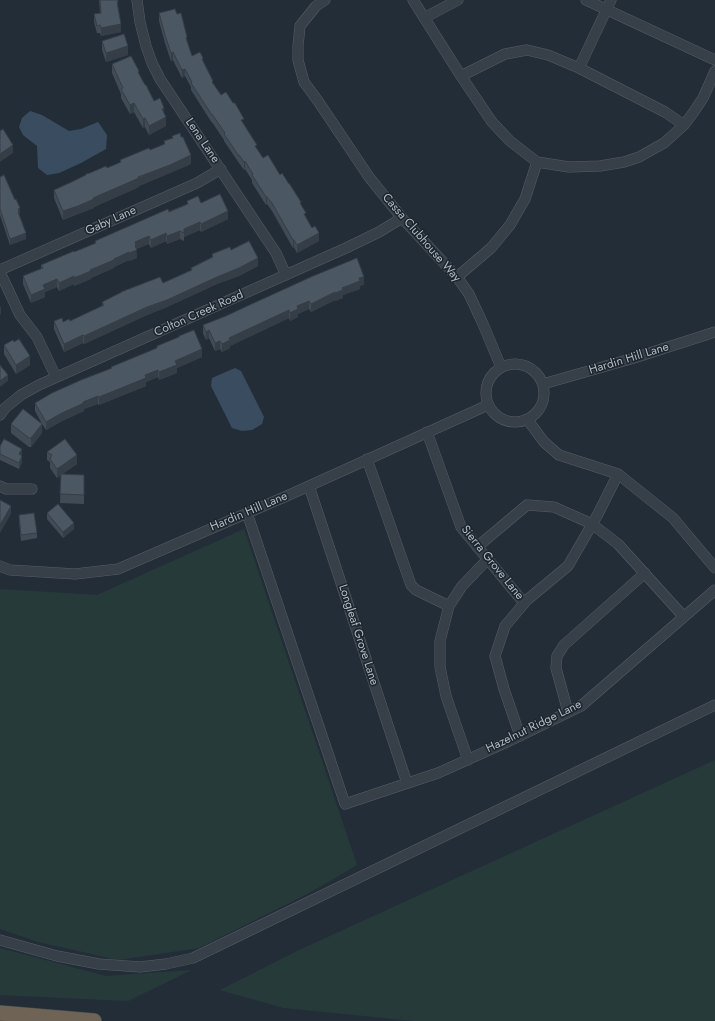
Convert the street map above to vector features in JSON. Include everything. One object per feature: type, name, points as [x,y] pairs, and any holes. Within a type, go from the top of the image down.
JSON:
[{"type":"highway","points":[[0,1013],[94,1021]]},
{"type":"street","name":"Lena Lane","points":[[137,0],[140,22],[146,46],[160,79],[276,253],[286,275]]},
{"type":"street","name":"Cassa Clubhouse Way","points":[[325,0],[316,6],[300,26],[298,60],[304,82],[368,177],[402,218],[457,277],[469,294],[501,367]]},
{"type":"street","points":[[413,0],[460,76],[492,122],[510,141],[537,162],[569,167],[600,166],[624,162],[638,157],[664,143],[684,125],[703,98],[715,71]]},
{"type":"street","points":[[424,18],[458,0]]},
{"type":"street","points":[[586,0],[609,5],[636,24],[715,60]]},
{"type":"street","points":[[579,68],[609,5]]},
{"type":"street","points":[[460,76],[505,54],[527,50],[548,55],[579,68],[665,112],[684,125]]},
{"type":"street","points":[[457,277],[490,248],[510,225],[524,199],[537,162]]},
{"type":"street","name":"Gaby Lane","points":[[0,271],[197,183],[221,169]]},
{"type":"street","name":"Colton Creek Road","points":[[0,415],[5,408],[20,395],[39,385],[286,275],[379,232],[402,218]]},
{"type":"street","points":[[0,271],[20,315],[37,337],[56,377]]},
{"type":"street","name":"Hardin Hill Lane","points":[[543,384],[634,358],[715,332]]},
{"type":"street","points":[[518,363],[534,370],[543,384],[543,401],[540,408],[527,420],[518,422],[509,422],[500,418],[488,405],[485,396],[488,379],[501,367],[509,364],[518,363]]},
{"type":"street","name":"Hardin Hill Lane","points":[[0,566],[10,570],[75,574],[118,569],[309,486],[488,405]]},
{"type":"street","points":[[527,420],[544,442],[559,455],[618,474],[673,518],[715,568]]},
{"type":"street","name":"Sierra Grove Lane","points":[[427,432],[461,527],[524,603]]},
{"type":"street","points":[[367,459],[411,585],[416,590],[449,606]]},
{"type":"street","points":[[520,736],[504,689],[495,656],[505,626],[527,600],[568,566],[618,474]]},
{"type":"street","points":[[0,486],[6,489],[32,489]]},
{"type":"street","name":"Longleaf Grove Lane","points":[[309,486],[408,783]]},
{"type":"street","points":[[477,547],[527,505],[554,507],[592,524],[618,544],[684,617]]},
{"type":"street","name":"Hazelnut Ridge Lane","points":[[247,513],[345,804],[438,773],[520,736],[581,706],[715,590]]},
{"type":"street","points":[[468,760],[446,696],[440,667],[440,641],[449,606],[462,586],[488,560]]},
{"type":"street","points":[[568,712],[556,668],[557,656],[564,645],[645,573]]},
{"type":"street","points":[[0,940],[57,956],[99,964],[140,967],[166,964],[193,958],[715,705]]},
{"type":"green space","points":[[244,529],[357,865],[313,891],[199,948],[118,960],[38,942],[0,929],[0,589],[97,595]]},
{"type":"green space","points":[[715,760],[715,1021],[414,1021],[284,1008],[220,990],[297,951]]},
{"type":"green space","points":[[0,948],[106,976],[192,970],[128,1001],[0,995]]},
{"type":"water","points":[[30,111],[42,115],[69,131],[81,129],[98,122],[107,135],[106,149],[59,173],[47,175],[38,168],[37,146],[23,135],[19,127],[22,118]]},
{"type":"water","points":[[235,368],[241,371],[264,417],[262,424],[252,430],[242,431],[232,428],[211,386],[212,378]]},
{"type":"building","points":[[100,0],[118,0],[117,2],[121,24],[101,28],[100,25],[97,26],[94,14],[101,13]]},
{"type":"building","points":[[175,9],[177,14],[181,13],[186,38],[192,56],[200,52],[213,81],[212,82],[221,95],[226,92],[233,103],[235,103],[244,119],[241,120],[257,145],[255,146],[263,158],[268,155],[280,175],[282,173],[301,202],[300,203],[306,213],[304,214],[312,228],[315,226],[319,233],[297,245],[272,203],[266,197],[252,175],[253,174],[245,161],[244,162],[239,156],[191,83],[192,82],[185,69],[182,70],[173,52],[171,53],[159,13]]},
{"type":"building","points":[[124,34],[128,46],[106,53],[102,41]]},
{"type":"building","points":[[131,56],[154,101],[160,98],[164,108],[162,109],[166,117],[149,126],[145,118],[143,119],[134,103],[130,105],[121,89],[123,88],[112,64]]},
{"type":"building","points":[[3,129],[13,145],[0,154],[0,131]]},
{"type":"building","points":[[180,133],[191,155],[138,177],[139,178],[78,206],[63,211],[54,190],[86,174],[106,166],[107,168],[121,162],[120,160],[149,148],[150,150],[165,144],[164,141],[173,138],[172,136]]},
{"type":"building","points":[[4,175],[20,208],[18,209],[18,212],[26,233],[10,239],[0,209],[0,177]]},
{"type":"building","points":[[220,194],[228,211],[201,224],[200,222],[184,229],[184,233],[180,231],[167,236],[166,233],[151,240],[149,236],[135,242],[137,250],[129,252],[74,278],[74,276],[59,283],[57,279],[43,285],[45,289],[31,295],[23,276],[43,268],[41,265],[96,243],[95,241],[168,209],[169,212],[188,204],[187,201],[198,196],[201,203]]},
{"type":"building","points":[[249,241],[258,258],[167,300],[147,307],[64,344],[54,321],[62,318],[63,322],[69,319],[70,321],[104,305],[102,302],[121,292],[160,277],[163,283],[192,270],[191,268],[213,257],[212,254],[230,247],[231,250]]},
{"type":"building","points":[[357,258],[364,277],[359,278],[360,281],[342,288],[343,290],[335,292],[311,304],[309,301],[297,306],[298,309],[290,313],[289,310],[229,338],[230,340],[222,344],[220,341],[215,343],[209,330],[206,332],[203,325]]},
{"type":"building","points":[[194,330],[202,349],[175,361],[177,365],[159,372],[158,370],[145,375],[146,378],[83,402],[84,403],[46,422],[35,403],[52,393],[112,368],[111,367],[157,348],[157,346]]},
{"type":"building","points":[[19,339],[30,356],[16,365],[4,345],[13,340],[14,342]]},
{"type":"building","points":[[0,365],[8,375],[0,381]]},
{"type":"building","points":[[23,409],[42,424],[31,438],[11,424]]},
{"type":"building","points":[[4,439],[22,449],[19,454],[22,456],[19,463],[0,454],[0,446]]},
{"type":"building","points":[[65,439],[77,455],[57,469],[50,459],[52,455],[47,452]]},
{"type":"building","points":[[61,474],[84,475],[84,495],[60,494]]},
{"type":"building","points":[[0,500],[11,506],[0,525]]},
{"type":"building","points":[[58,504],[74,523],[63,532],[47,513]]},
{"type":"building","points":[[34,513],[37,533],[21,535],[19,515]]}]
